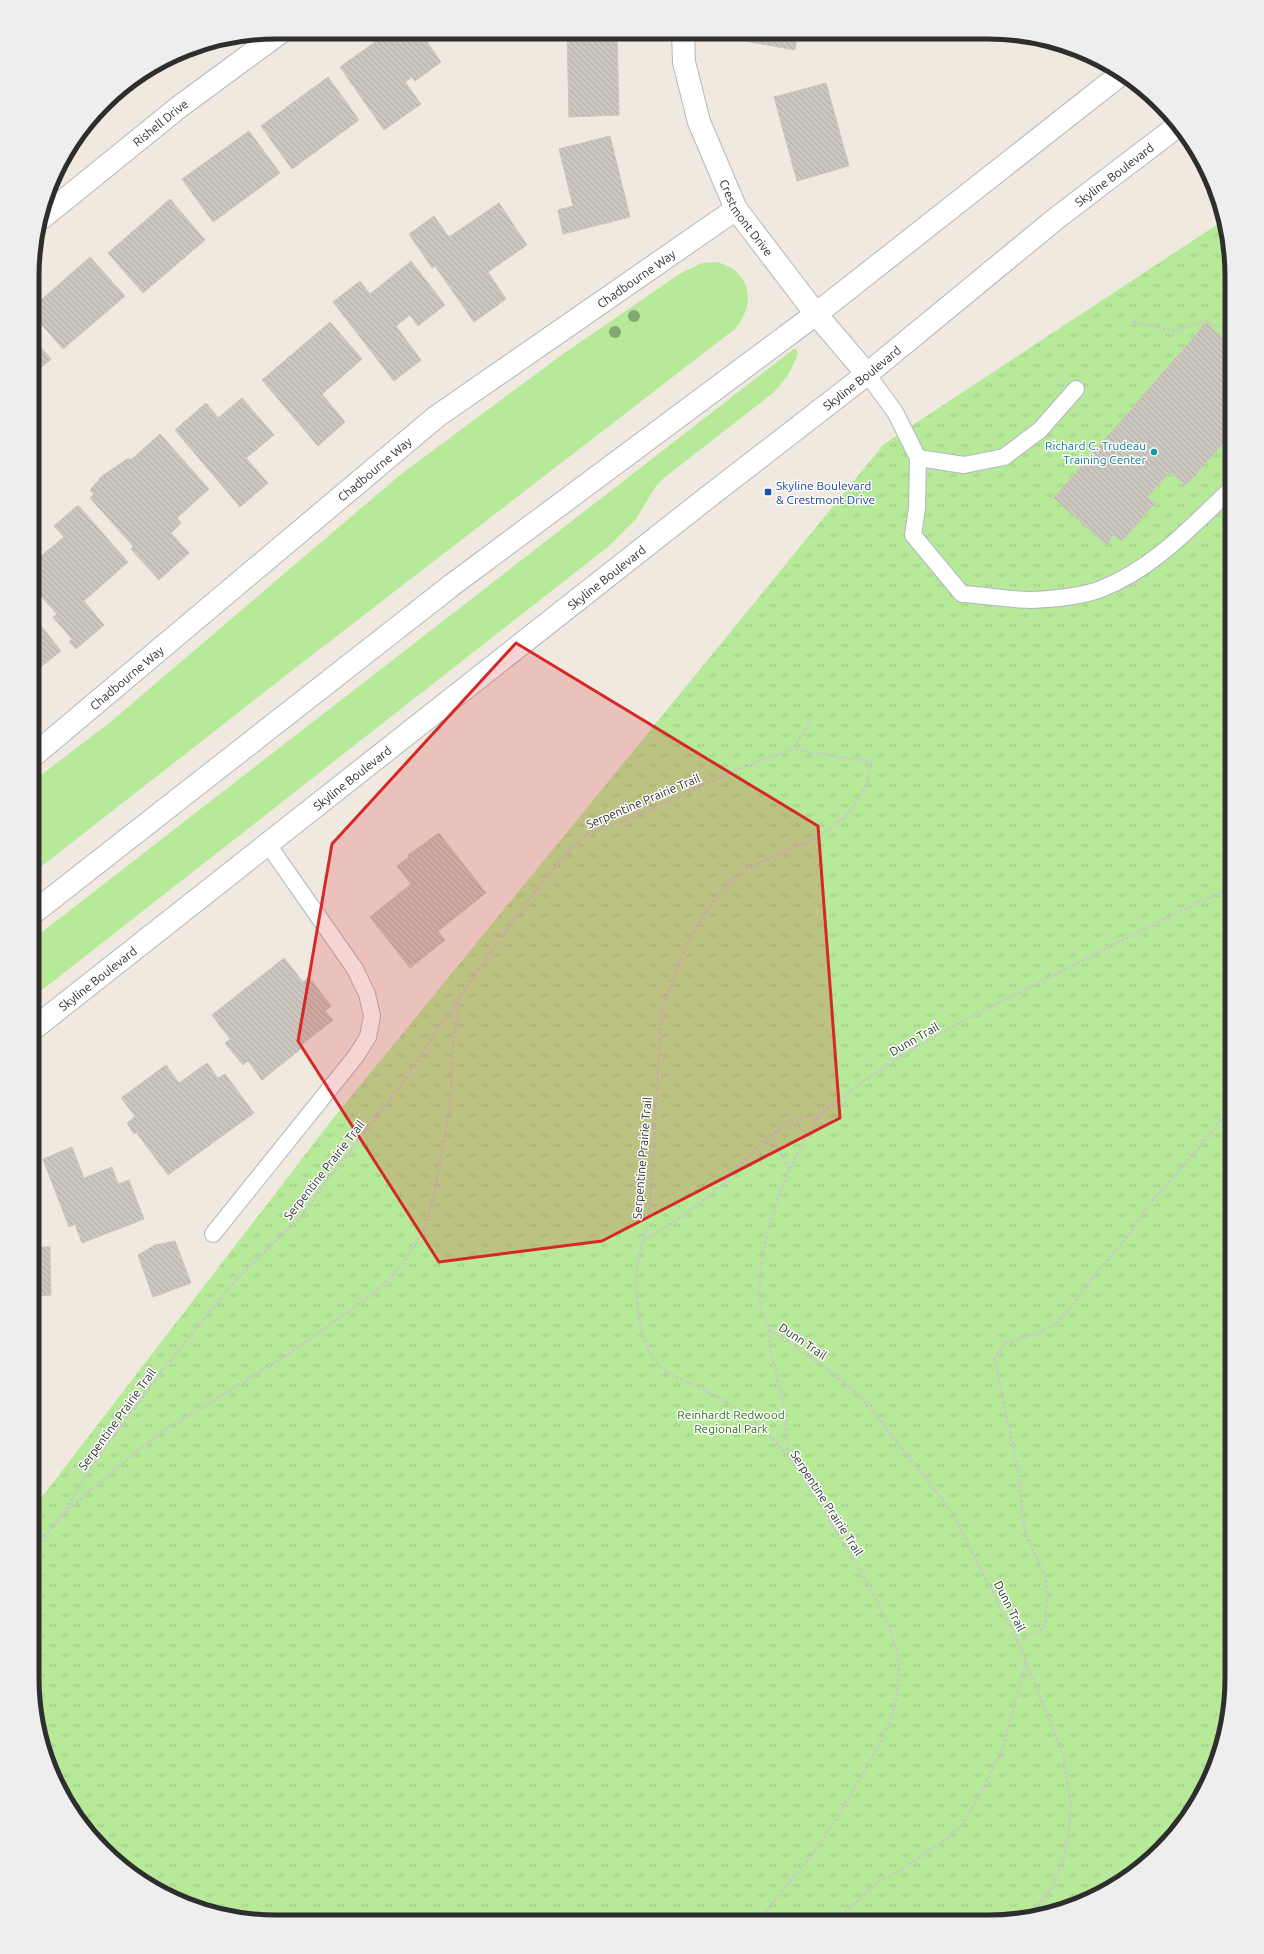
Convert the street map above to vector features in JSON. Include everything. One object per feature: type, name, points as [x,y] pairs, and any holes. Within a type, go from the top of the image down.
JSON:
[{"type":"main road","name":"Rishell Drive","points":[[47,214],[179,107],[271,39]]},
{"type":"main road","name":"Crestmont Drive","points":[[683,39],[684,62],[699,122],[736,209],[816,314],[867,374]]},
{"type":"main road","points":[[39,909],[452,586],[816,314],[1117,77]]},
{"type":"main road","name":"Skyline Boulevard","points":[[39,1024],[267,843],[867,374],[1058,217],[1174,129]]},
{"type":"main road","name":"Chadbourne Way","points":[[39,751],[436,416],[736,209]]},
{"type":"lane","points":[[867,374],[895,412],[918,458],[917,508],[913,535],[962,594],[1029,600],[1051,599],[1100,590],[1126,577],[1153,560],[1177,540],[1225,495]]},
{"type":"lane","points":[[918,458],[964,465],[1004,457],[1040,430],[1076,389]]},
{"type":"lane","points":[[213,1234],[356,1056],[368,1037],[372,1016],[367,994],[355,969],[267,843]]},
{"type":"path","points":[[1133,322],[1176,331],[1205,320],[1225,330]]},
{"type":"path","points":[[793,749],[813,717]]},
{"type":"path","name":"Serpentine Prairie Trail","points":[[39,1544],[60,1518],[107,1444],[161,1372],[235,1282],[300,1218],[397,1090],[459,998],[530,898],[567,852],[589,833],[622,822],[740,768],[793,749],[872,762],[867,783],[854,805],[837,824],[812,840],[750,866],[732,881],[708,909],[691,938],[672,979],[662,1010],[649,1212],[637,1271],[638,1303],[643,1334],[649,1352],[660,1366],[674,1376],[704,1390],[736,1408],[762,1428],[788,1458],[812,1492],[854,1560],[883,1616],[893,1640],[898,1660],[896,1702],[880,1746],[826,1835],[812,1855],[776,1896],[764,1915]]},
{"type":"path","name":"Dunn Trail","points":[[1034,1910],[1050,1890],[1062,1866],[1071,1806],[1063,1753],[1026,1661],[948,1506],[864,1400],[826,1368],[770,1330],[761,1311],[759,1293],[760,1265],[775,1206],[790,1170],[820,1115],[858,1085],[891,1062],[961,1022],[1178,912],[1225,890]]},
{"type":"path","points":[[60,1518],[121,1464],[165,1430],[290,1353],[374,1293],[403,1264],[423,1231],[433,1200],[450,1105],[453,1047],[459,1012],[459,998]]},
{"type":"path","points":[[643,1241],[662,1230],[716,1190],[781,1128],[796,1120],[820,1115]]},
{"type":"path","points":[[1017,1641],[1038,1632],[1045,1626],[1047,1595],[1045,1577],[1028,1539],[1023,1521],[1018,1468],[995,1359],[1007,1342],[1038,1333],[1055,1324],[1070,1309],[1093,1277],[1128,1236],[1147,1207],[1188,1161],[1225,1115]]},
{"type":"path","points":[[765,1142],[777,1146],[790,1170]]},
{"type":"path","points":[[770,1330],[770,1351],[784,1404],[788,1458]]},
{"type":"path","points":[[842,1915],[877,1883],[901,1870],[948,1837],[962,1824],[977,1800],[1003,1748],[1026,1661]]},
{"type":"highlighted area","points":[[516,643],[818,826],[840,1118],[602,1241],[439,1262],[298,1041],[332,844]]},
{"type":"green space","name":"Reinhardt Redwood Regional Park","points":[[1219,224],[1223,245],[1225,276],[1225,1678],[1223,1709],[1217,1739],[1201,1783],[1185,1810],[1156,1846],[1120,1875],[1093,1891],[1079,1897],[1049,1907],[1019,1913],[988,1915],[276,1915],[245,1913],[215,1907],[171,1891],[144,1875],[108,1846],[79,1810],[63,1783],[57,1769],[47,1739],[41,1709],[39,1678],[39,1501],[331,1121],[884,444]]},
{"type":"green space","points":[[716,262],[728,266],[737,272],[743,280],[747,289],[748,298],[742,319],[735,329],[294,669],[39,868],[39,776],[108,724],[400,475],[563,354],[681,273],[702,263]]},
{"type":"green space","points":[[795,348],[798,353],[794,364],[785,379],[773,393],[664,478],[656,486],[636,519],[609,546],[39,992],[39,934]]},
{"type":"building","points":[[379,39],[425,39],[441,62],[415,81],[412,77],[405,82],[421,104],[384,130],[340,67]]},
{"type":"building","points":[[567,39],[617,39],[619,115],[569,117]]},
{"type":"building","points":[[746,39],[797,39],[795,50],[745,41]]},
{"type":"building","points":[[328,77],[359,120],[292,169],[261,126]]},
{"type":"building","points":[[826,83],[849,166],[797,181],[774,97]]},
{"type":"building","points":[[249,131],[280,173],[213,222],[182,179]]},
{"type":"building","points":[[610,136],[630,217],[563,234],[558,210],[573,206],[559,149]]},
{"type":"building","points":[[170,199],[205,240],[143,293],[108,253]]},
{"type":"building","points":[[499,203],[527,245],[488,272],[506,299],[474,322],[435,266],[432,268],[409,234],[434,216],[449,237]]},
{"type":"building","points":[[90,257],[125,296],[63,349],[39,322],[39,302]]},
{"type":"building","points":[[411,261],[445,305],[418,326],[410,315],[396,326],[421,360],[394,381],[333,302],[360,281],[370,294]]},
{"type":"building","points":[[330,322],[362,359],[322,394],[345,422],[318,446],[262,380]]},
{"type":"building","name":"Richard C. Trudeau Training Center","points":[[1206,323],[1225,340],[1225,441],[1186,485],[1170,472],[1147,497],[1155,503],[1122,541],[1114,535],[1106,545],[1054,498]]},
{"type":"building","points":[[39,345],[51,359],[39,370]]},
{"type":"building","points":[[242,398],[274,435],[246,458],[268,483],[240,507],[175,430],[206,403],[218,418]]},
{"type":"building","points":[[160,434],[209,489],[177,518],[181,523],[171,533],[189,553],[159,580],[131,549],[133,546],[90,498],[94,494],[90,490],[102,476],[127,459],[132,459]]},
{"type":"building","points":[[78,505],[128,562],[84,601],[104,625],[76,649],[69,642],[72,639],[53,617],[57,614],[39,594],[39,558],[64,537],[54,526]]},
{"type":"building","points":[[39,623],[61,651],[39,668]]},
{"type":"building","points":[[439,833],[486,893],[438,931],[445,940],[410,968],[370,917],[411,884],[397,866],[409,857],[408,855]]},
{"type":"building","points":[[284,958],[303,982],[309,977],[331,1006],[325,1011],[333,1020],[300,1046],[302,1048],[262,1080],[248,1061],[243,1065],[225,1043],[230,1039],[212,1015]]},
{"type":"building","points":[[207,1063],[218,1078],[225,1074],[254,1113],[168,1175],[136,1132],[134,1134],[127,1123],[135,1116],[121,1098],[166,1065],[179,1083]]},
{"type":"building","points":[[72,1147],[84,1178],[112,1167],[118,1184],[129,1180],[144,1219],[82,1243],[75,1224],[69,1227],[43,1159]]},
{"type":"building","points":[[175,1241],[191,1283],[153,1297],[138,1255],[155,1245]]},
{"type":"building","points":[[39,1247],[50,1247],[51,1295],[39,1296]]},
{"type":"place","name":"Richard C. Trudeau Training Center","points":[[1154,452]]},
{"type":"place","name":"Skyline Boulevard & Crestmont Drive","points":[[768,492]]}]
